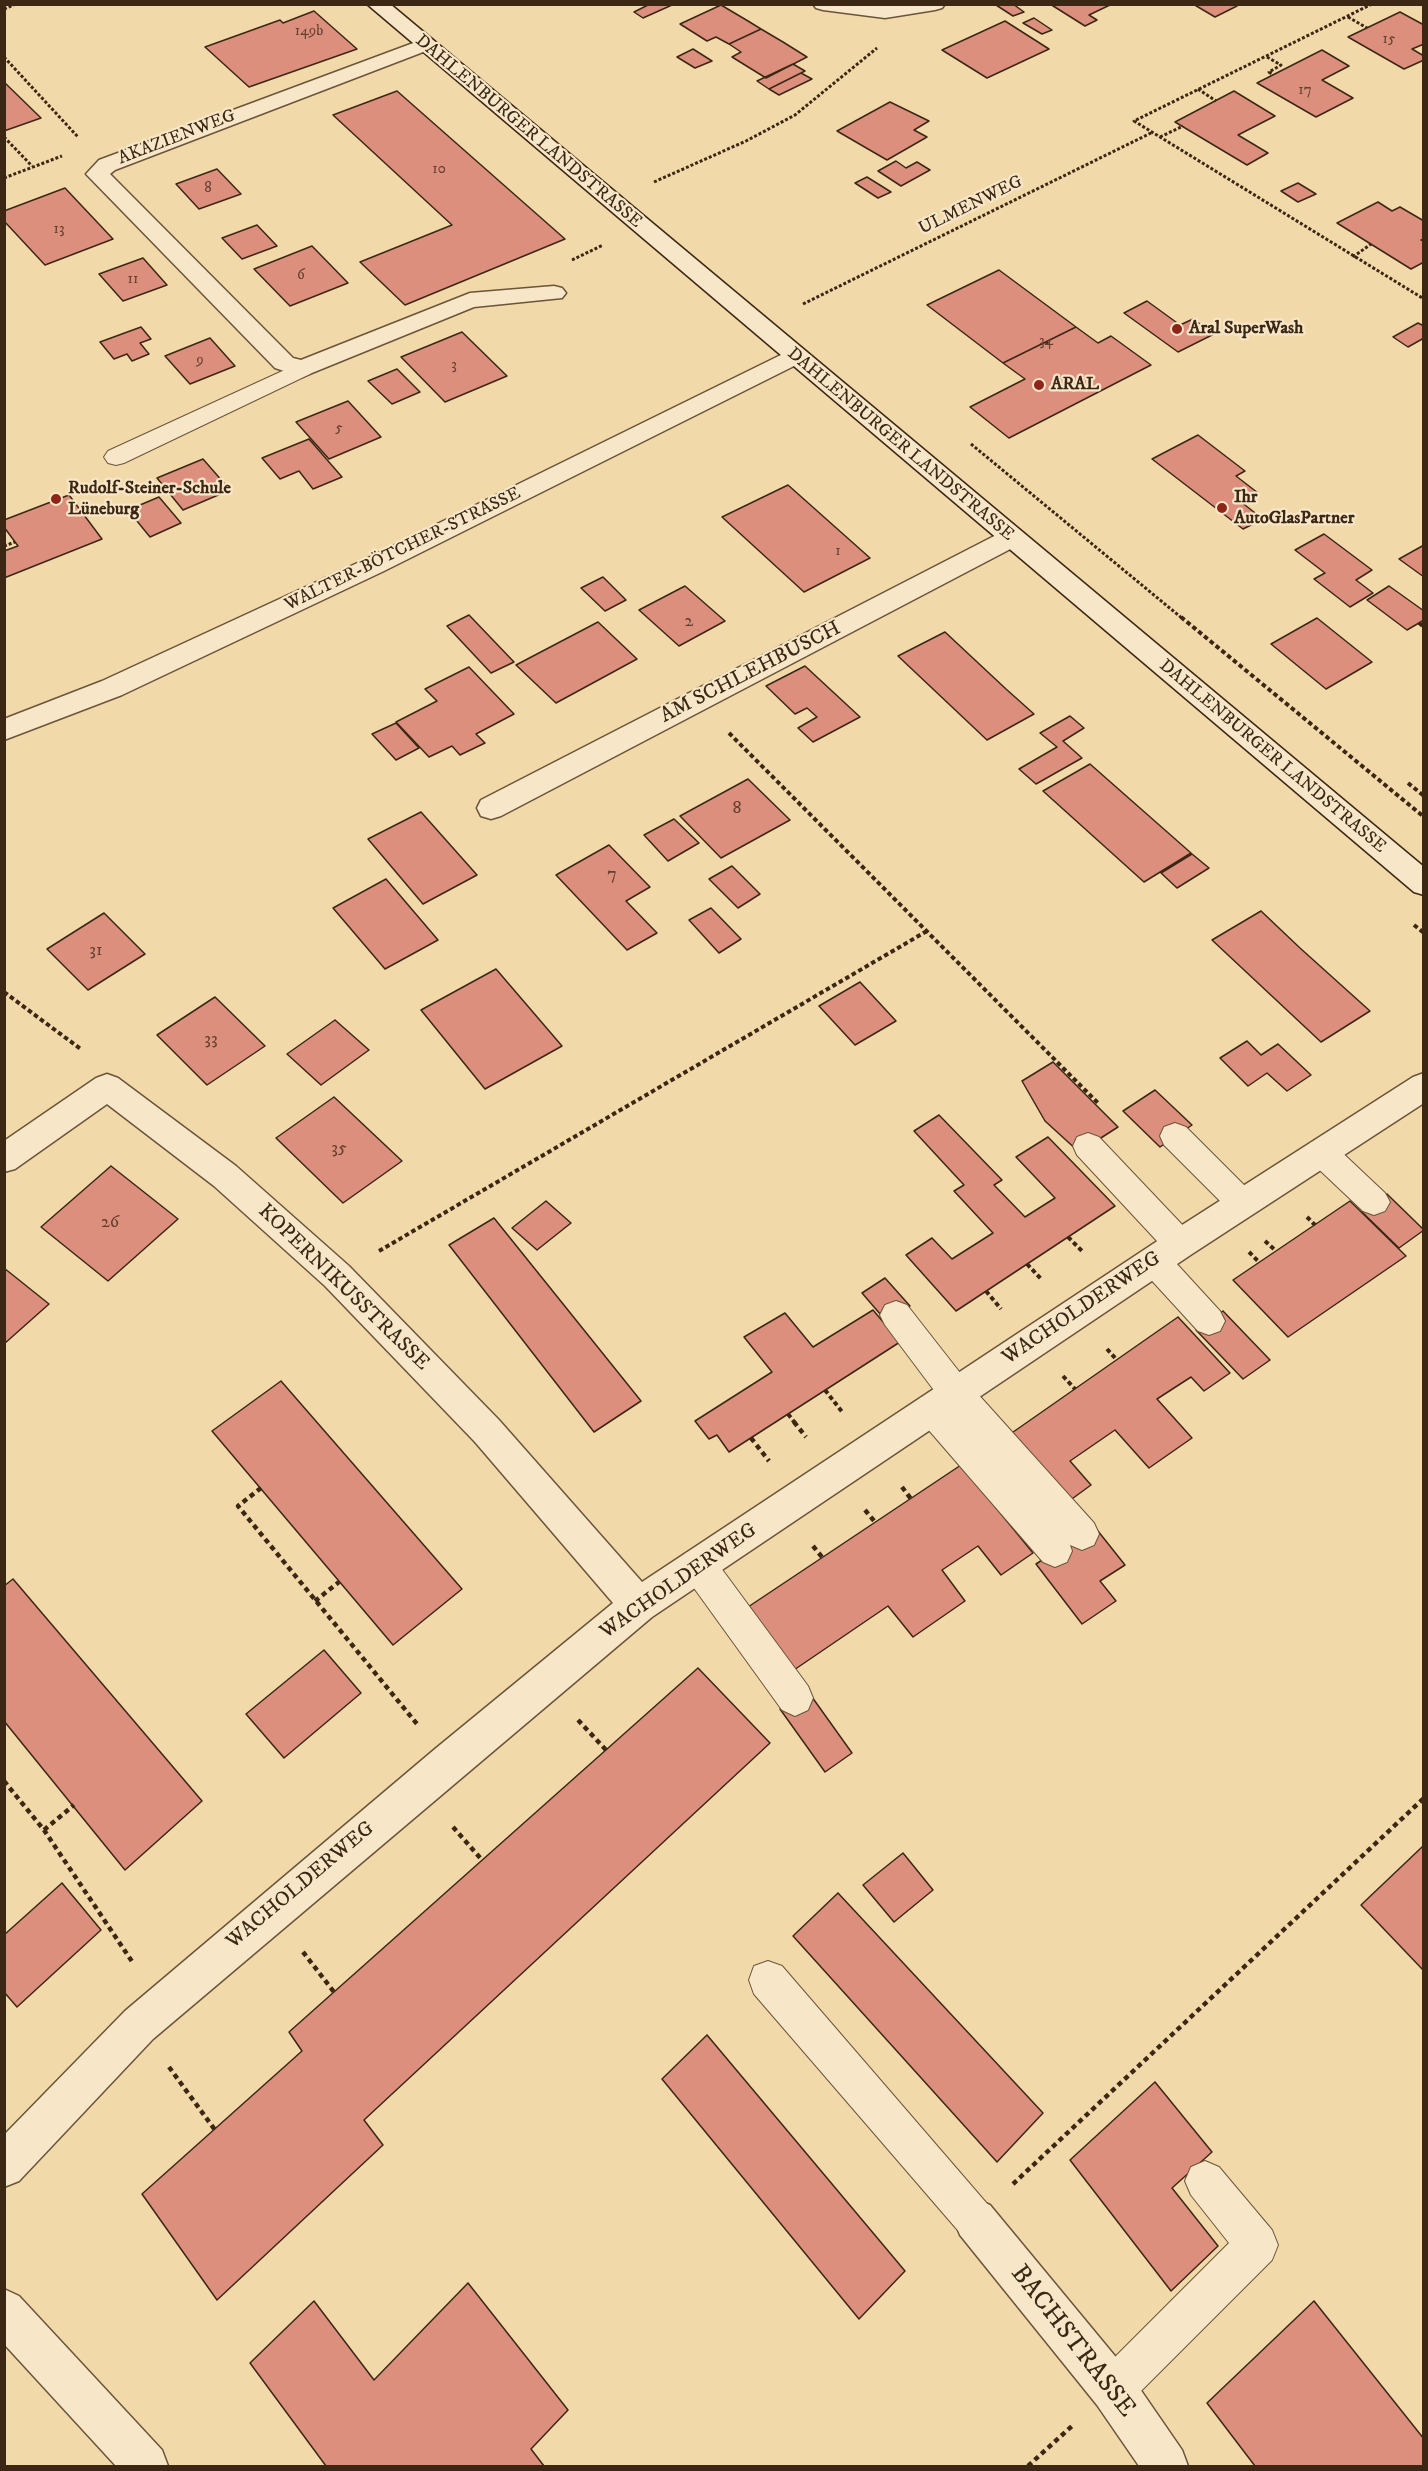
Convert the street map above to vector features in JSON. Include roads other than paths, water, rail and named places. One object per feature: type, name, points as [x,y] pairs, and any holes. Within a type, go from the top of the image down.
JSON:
[{"type":"street","name":"DAHLENBURGER LANDSTRASSE","points":[[377,4],[1424,884]]},
{"type":"street","points":[[823,4],[885,12],[936,4]]},
{"type":"street","name":"AKAZIENWEG","points":[[302,369],[284,363],[97,174],[107,165],[424,45]]},
{"type":"street","points":[[302,369],[470,300],[554,293]]},
{"type":"street","name":"WALTER-BÖTCHER-STRASSE","points":[[4,730],[133,678],[375,565],[795,356]]},
{"type":"street","name":"AM SCHLEHBUSCH","points":[[491,808],[1011,538]]},
{"type":"street","name":"WACHOLDERWEG","points":[[4,2166],[150,2016],[449,1762],[639,1605],[1167,1252],[1424,1086]]},
{"type":"street","name":"KOPERNIKUSSTRASSE","points":[[4,1159],[107,1087],[225,1176],[337,1276],[487,1431],[639,1605]]},
{"type":"street","name":"BACHSTRASSE","points":[[975,2220],[1113,2389],[1166,2466]]},
{"type":"street","points":[[4,2311],[146,2466]]},
{"type":"lane","points":[[116,457],[302,369]]},
{"type":"lane","points":[[1175,1136],[1242,1203]]},
{"type":"lane","points":[[1089,1146],[1167,1252],[1209,1321]]},
{"type":"lane","points":[[1321,1152],[1374,1202]]},
{"type":"lane","points":[[896,1315],[944,1401],[1068,1543]]},
{"type":"lane","points":[[698,1565],[795,1698]]},
{"type":"lane","points":[[768,1980],[975,2220]]},
{"type":"lane","points":[[1113,2389],[1257,2245],[1205,2181]]},
{"type":"place","name":"Aral SuperWash","points":[[1177,329]]},
{"type":"place","name":"ARAL","points":[[1039,385]]},
{"type":"place","name":"Rudolf-Steiner-Schule Lüneburg","points":[[56,499]]},
{"type":"place","name":"Ihr AutoGlasPartner","points":[[1222,508]]}]
